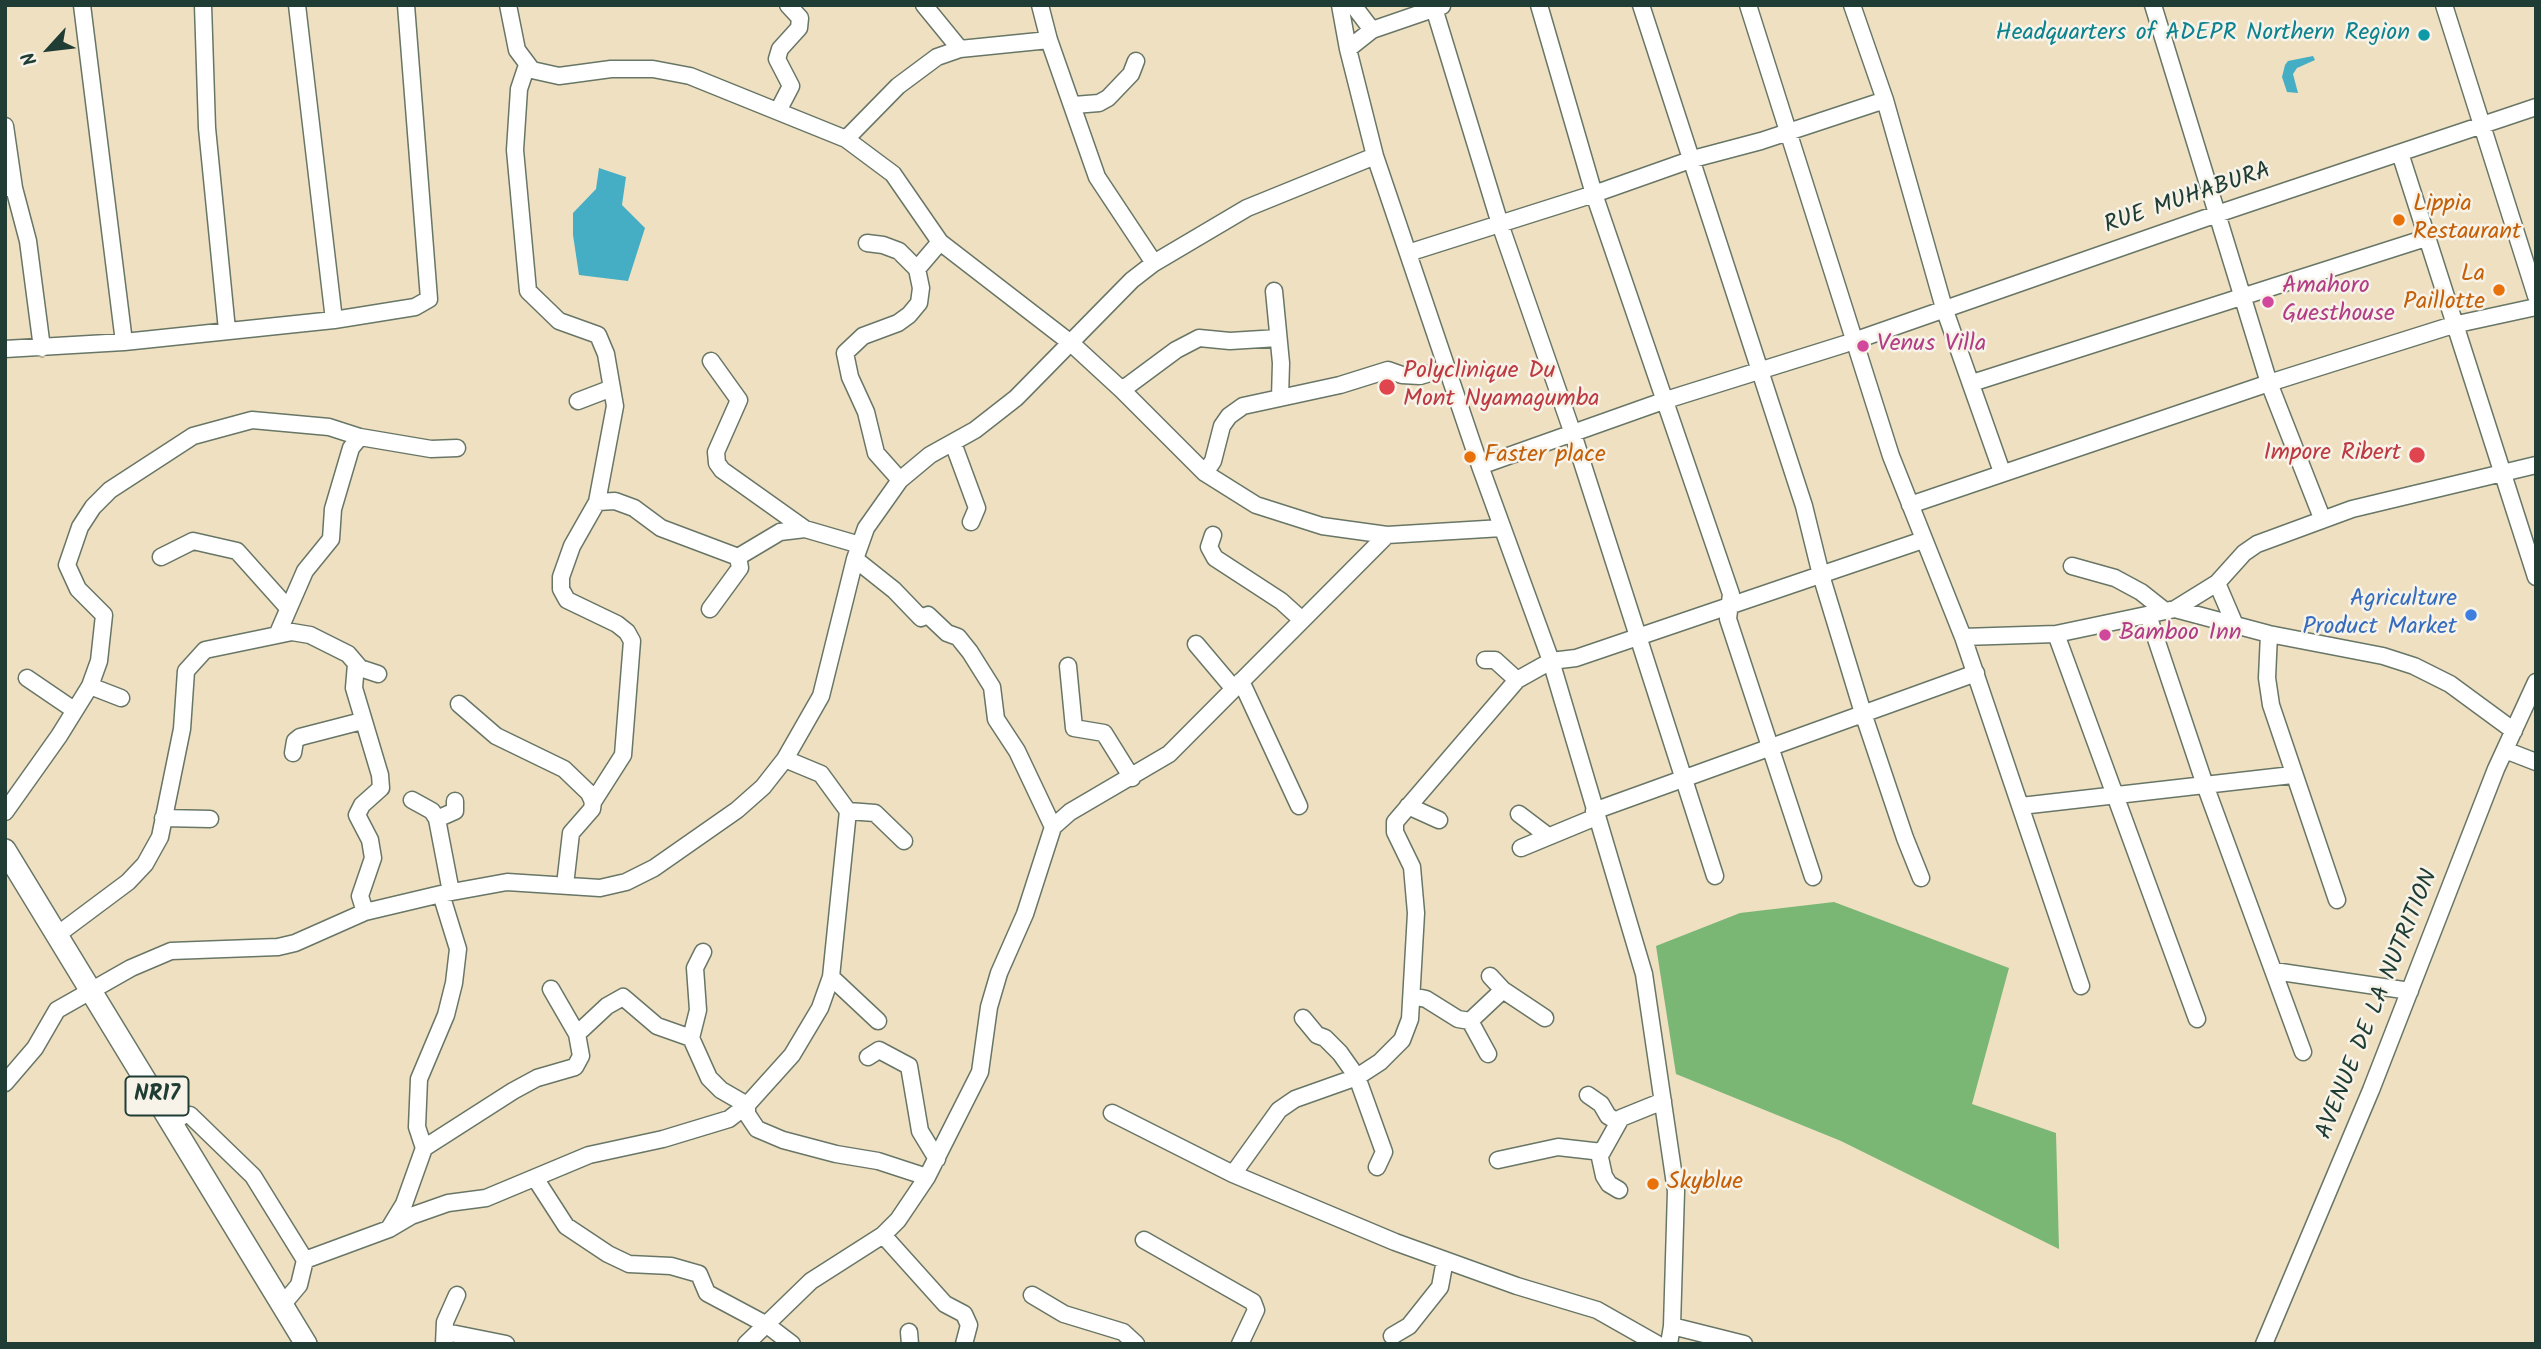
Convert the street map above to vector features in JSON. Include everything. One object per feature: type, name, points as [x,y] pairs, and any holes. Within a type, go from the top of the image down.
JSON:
[{"type":"main road","name":"NR17","points":[[5,850],[306,1344]]},
{"type":"street","points":[[82,5],[124,342]]},
{"type":"street","points":[[204,5],[208,128],[226,330]]},
{"type":"street","points":[[297,5],[334,320]]},
{"type":"street","points":[[5,349],[124,342],[334,320],[415,307],[429,299],[406,5]]},
{"type":"street","points":[[508,5],[517,50],[527,65],[545,75],[559,76],[611,69],[653,69],[690,76],[846,139],[893,174],[940,242],[1072,344],[1205,473],[1256,505],[1322,526],[1387,535],[1502,528]]},
{"type":"street","points":[[778,110],[790,86],[777,58],[780,49],[799,28],[800,18],[788,5]]},
{"type":"street","points":[[924,5],[960,49]]},
{"type":"street","points":[[1040,5],[1049,40],[1074,105],[1097,177],[1154,263]]},
{"type":"street","points":[[1340,5],[1348,49],[1375,156],[1480,466],[1551,661],[1644,974],[1676,1191],[1672,1326],[1669,1344]]},
{"type":"street","points":[[1353,5],[1372,30]]},
{"type":"street","points":[[1390,5],[1393,22]]},
{"type":"street","points":[[1539,5],[1594,194],[1731,594],[1728,618],[1813,877]]},
{"type":"street","points":[[1641,5],[1761,368],[1804,506],[1821,575],[1863,713],[1921,878]]},
{"type":"street","points":[[1748,5],[1887,446],[1976,673],[2081,986]]},
{"type":"street","points":[[1852,5],[1885,100],[1944,308],[2002,471]]},
{"type":"street","points":[[2153,5],[2220,213],[2269,383],[2322,518]]},
{"type":"street","points":[[2444,5],[2536,296]]},
{"type":"street","points":[[1348,49],[1372,30],[1439,7],[1500,224],[1573,434],[1715,876]]},
{"type":"street","points":[[846,139],[898,86],[937,57],[960,49],[1049,40]]},
{"type":"street","points":[[1074,105],[1099,103],[1108,98],[1131,74],[1136,61]]},
{"type":"street","points":[[527,65],[519,89],[515,150],[528,291],[559,321],[598,334],[612,388],[613,425],[597,502],[572,545],[561,578],[561,589],[573,604],[617,624],[627,632],[633,651],[623,755],[571,833],[565,885]]},
{"type":"street","points":[[1408,253],[1594,194],[1693,159],[1885,100]]},
{"type":"street","name":"RUE MUHABURA","points":[[1480,466],[1666,400],[1761,368],[1855,341],[2220,213],[2536,107]]},
{"type":"street","points":[[5,126],[10,188],[28,241],[42,348]]},
{"type":"street","points":[[2400,153],[2536,577]]},
{"type":"street","points":[[5,1083],[34,1048],[57,1010],[92,989],[171,951],[278,947],[295,943],[365,912],[446,893],[507,882],[600,888],[626,882],[654,868],[737,810],[763,787],[785,759],[821,696],[857,552],[866,528],[900,480],[930,455],[975,430],[1016,398],[1132,280],[1154,263],[1247,208],[1375,156]]},
{"type":"street","points":[[1972,383],[2426,238]]},
{"type":"street","points":[[917,269],[940,242]]},
{"type":"street","points":[[867,243],[883,244],[899,251],[917,269],[920,296],[909,315],[898,323],[863,336],[845,353],[850,377],[866,412],[876,453],[900,480]]},
{"type":"street","points":[[1275,290],[1279,316],[1280,397]]},
{"type":"street","points":[[1910,505],[2002,471],[2269,383],[2453,325],[2536,307]]},
{"type":"street","points":[[1122,390],[1176,350],[1199,338],[1278,338]]},
{"type":"street","points":[[711,362],[739,400],[716,452],[717,463],[722,470],[805,529],[857,552],[921,618],[928,615],[947,633],[958,637],[992,687],[996,719],[1017,751],[1053,827]]},
{"type":"street","points":[[1205,473],[1213,461],[1222,426],[1229,416],[1243,406],[1340,385],[1388,370],[1420,376],[1447,369]]},
{"type":"street","points":[[578,401],[612,388]]},
{"type":"street","points":[[5,812],[90,686],[101,650],[104,615],[78,589],[68,565],[80,527],[93,507],[110,490],[193,436],[225,425],[265,422],[330,427],[360,437],[430,449],[457,448]]},
{"type":"street","points":[[278,633],[305,571],[331,539],[333,509],[351,448],[360,437]]},
{"type":"street","points":[[953,443],[978,508],[971,522]]},
{"type":"street","points":[[1963,638],[2056,634],[2170,610],[2217,583],[2244,553],[2258,544],[2322,518],[2536,465]]},
{"type":"street","points":[[597,502],[615,501],[634,508],[661,528],[738,557]]},
{"type":"street","points":[[738,557],[780,532],[805,529]]},
{"type":"street","points":[[1213,535],[1209,547],[1215,558],[1281,601],[1302,620]]},
{"type":"street","points":[[746,1344],[811,1281],[883,1235],[898,1220],[927,1177],[980,1072],[989,1007],[999,973],[1025,914],[1053,827],[1070,812],[1169,754],[1387,535]]},
{"type":"street","points":[[1234,1174],[1279,1110],[1295,1100],[1357,1077],[1380,1062],[1402,1040],[1410,1019],[1412,996],[1415,888],[1412,867],[1395,832],[1395,822],[1517,680],[1551,661],[1576,658],[1923,540]]},
{"type":"street","points":[[161,557],[193,541],[237,551],[288,608]]},
{"type":"street","points":[[710,610],[740,568],[738,557]]},
{"type":"street","points":[[2072,566],[2115,578],[2170,610],[2269,634],[2371,653],[2414,666],[2450,684],[2514,731]]},
{"type":"street","points":[[2217,583],[2235,625]]},
{"type":"street","points":[[2148,615],[2205,785],[2303,1052]]},
{"type":"street","points":[[57,935],[128,882],[145,864],[160,836],[182,729],[186,671],[205,650],[278,633],[310,635],[348,654],[356,664],[378,674]]},
{"type":"street","points":[[2056,634],[2197,1019]]},
{"type":"street","points":[[2269,634],[2267,678],[2271,705],[2292,775],[2337,900]]},
{"type":"street","points":[[1196,644],[1237,685],[1298,806]]},
{"type":"street","points":[[1485,660],[1495,660],[1517,680]]},
{"type":"street","points":[[356,664],[354,688],[380,775],[381,788],[362,805],[358,815],[370,839],[373,858],[360,896],[365,912]]},
{"type":"street","points":[[1068,666],[1074,728],[1104,733],[1132,778]]},
{"type":"street","points":[[1521,848],[1595,814],[1684,779],[1976,673]]},
{"type":"street","points":[[27,678],[74,710]]},
{"type":"street","name":"AVENUE DE LA NUTRITION","points":[[2264,1344],[2410,991],[2505,750],[2536,682]]},
{"type":"street","points":[[90,686],[121,698]]},
{"type":"street","points":[[459,704],[496,736],[564,769],[589,793],[593,802]]},
{"type":"street","points":[[293,753],[295,741],[300,737],[362,720]]},
{"type":"street","points":[[2505,750],[2536,762]]},
{"type":"street","points":[[305,1260],[389,1229],[411,1216],[448,1203],[486,1198],[589,1155],[713,1125],[729,1119],[747,1105],[809,1030],[831,977],[848,811],[821,774],[785,759]]},
{"type":"street","points":[[2021,806],[2292,775]]},
{"type":"street","points":[[412,800],[432,811],[437,820],[446,893],[458,949],[454,984],[446,1015],[419,1079],[417,1127],[424,1148]]},
{"type":"street","points":[[437,820],[456,811],[455,801]]},
{"type":"street","points":[[1408,806],[1439,820]]},
{"type":"street","points":[[848,811],[875,813],[904,841]]},
{"type":"street","points":[[1519,814],[1548,836]]},
{"type":"street","points":[[163,818],[210,819]]},
{"type":"street","points":[[703,952],[695,968],[698,1010],[691,1038],[709,1078],[720,1090],[747,1105]]},
{"type":"street","points":[[2274,971],[2410,991]]},
{"type":"street","points":[[1490,976],[1503,990],[1545,1018]]},
{"type":"street","points":[[831,977],[878,1021]]},
{"type":"street","points":[[389,1229],[404,1204],[424,1148],[537,1078],[575,1067],[581,1056],[577,1034],[551,989]]},
{"type":"street","points":[[1470,1021],[1503,990]]},
{"type":"street","points":[[1412,996],[1426,999],[1458,1019],[1470,1021]]},
{"type":"street","points":[[577,1034],[607,1006],[623,997],[657,1026],[691,1038]]},
{"type":"street","points":[[1303,1018],[1317,1035],[1325,1038],[1340,1053],[1357,1077],[1384,1152],[1377,1167]]},
{"type":"street","points":[[1470,1021],[1488,1054]]},
{"type":"street","points":[[868,1057],[879,1050],[909,1066],[920,1131],[937,1159]]},
{"type":"street","points":[[1588,1095],[1601,1104],[1608,1116],[1618,1122]]},
{"type":"street","points":[[1619,1190],[1609,1184],[1604,1176],[1599,1153],[1625,1115],[1663,1101]]},
{"type":"street","points":[[747,1105],[747,1114],[757,1129],[783,1140],[836,1154],[878,1161],[927,1177]]},
{"type":"street","points":[[1112,1113],[1234,1174],[1445,1260],[1517,1286],[1597,1310],[1657,1344]]},
{"type":"street","points":[[173,1124],[183,1115],[190,1115],[253,1176],[305,1260],[299,1285],[283,1304]]},
{"type":"street","points":[[1498,1160],[1558,1147],[1581,1147],[1599,1153]]},
{"type":"street","points":[[535,1178],[566,1226],[607,1254],[629,1264],[686,1268],[699,1274],[707,1293],[767,1325],[792,1344]]},
{"type":"street","points":[[883,1235],[945,1304],[964,1314],[969,1325],[964,1344]]},
{"type":"street","points":[[1144,1241],[1253,1302],[1256,1310],[1240,1344]]},
{"type":"street","points":[[1392,1336],[1409,1326],[1440,1287],[1445,1260]]},
{"type":"street","points":[[457,1295],[445,1322],[445,1338],[506,1344]]},
{"type":"street","points":[[1032,1295],[1064,1314],[1124,1332],[1136,1344]]},
{"type":"street","points":[[1672,1326],[1744,1344]]},
{"type":"green space","points":[[1834,902],[2009,968],[1972,1104],[2056,1133],[2059,1249],[1841,1141],[1676,1074],[1656,946],[1740,913]]},
{"type":"water","points":[[2313,56],[2315,60],[2297,68],[2293,74],[2298,93],[2287,92],[2282,77],[2285,65],[2288,61]]},
{"type":"water","points":[[599,168],[626,177],[622,205],[645,228],[628,281],[579,275],[573,235],[573,213],[596,189]]},
{"type":"place","name":"Headquarters of ADEPR Northern Region","points":[[2424,35]]},
{"type":"place","name":"Lippia Restaurant","points":[[2399,220]]},
{"type":"place","name":"La Paillotte","points":[[2499,290]]},
{"type":"place","name":"Amahoro Guesthouse","points":[[2268,302]]},
{"type":"place","name":"Venus Villa","points":[[1863,346]]},
{"type":"place","name":"Polyclinique Du Mont Nyamagumba","points":[[1387,387]]},
{"type":"place","name":"Impore Ribert","points":[[2417,455]]},
{"type":"place","name":"Faster place","points":[[1470,457]]},
{"type":"place","name":"Agriculture Product Market","points":[[2471,615]]},
{"type":"place","name":"Bamboo Inn","points":[[2105,635]]},
{"type":"place","name":"Skyblue","points":[[1653,1184]]}]
